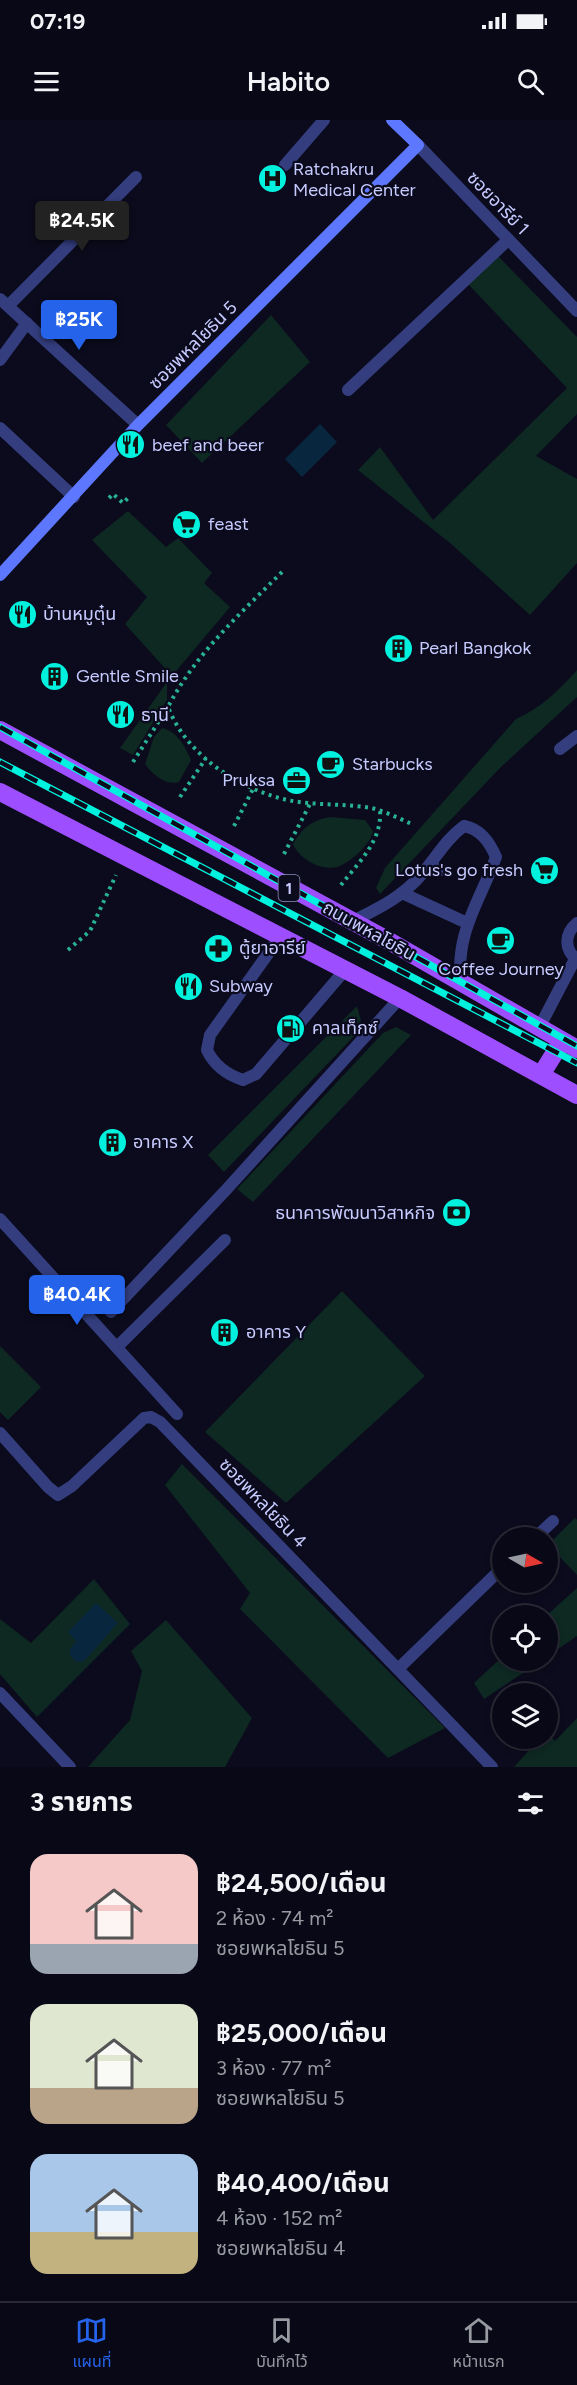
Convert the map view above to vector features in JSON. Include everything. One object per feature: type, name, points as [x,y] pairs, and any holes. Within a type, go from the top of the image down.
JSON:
[{"type":"main road","name":"ถนนพหลโยธิน","points":[[0,730],[353,921],[570,1045]]},
{"type":"main road","points":[[0,792],[400,998],[577,1095]]},
{"type":"main road","points":[[541,1075],[570,1045]]},
{"type":"street","points":[[285,165],[324,120]]},
{"type":"street","name":"ซอยอารีย์ 1","points":[[399,122],[418,145],[577,311]]},
{"type":"street","name":"ซอยพหลโยธิน 5","points":[[0,575],[138,425],[418,145]]},
{"type":"street","points":[[136,177],[4,302],[138,425]]},
{"type":"street","points":[[348,390],[508,240]]},
{"type":"street","points":[[0,360],[27,323]]},
{"type":"street","points":[[0,428],[74,497]]},
{"type":"street","points":[[560,749],[577,736]]},
{"type":"street","points":[[353,921],[394,901],[435,868],[454,833],[464,826],[475,828],[491,844],[496,857],[477,886],[459,962],[461,983]]},
{"type":"street","points":[[402,893],[468,923]]},
{"type":"street","points":[[539,1028],[576,960],[570,954],[567,941],[571,928],[577,923]]},
{"type":"street","points":[[280,937],[210,1035],[207,1050],[210,1058],[231,1076],[243,1080],[256,1074],[345,970]]},
{"type":"street","points":[[111,1312],[225,1191],[400,998]]},
{"type":"street","points":[[0,1219],[177,1414]]},
{"type":"street","points":[[117,1347],[225,1240]]},
{"type":"street","points":[[0,1433],[48,1488],[58,1495],[72,1486],[139,1422],[151,1417],[164,1399]]},
{"type":"street","name":"ซอยพหลโยธิน 4","points":[[151,1417],[160,1422],[492,1767]]},
{"type":"street","points":[[547,1527],[553,1521]]},
{"type":"street","points":[[399,1668],[492,1579]]},
{"type":"street","points":[[0,1693],[70,1767]]},
{"type":"path","points":[[109,498],[113,494],[123,503],[129,496]]},
{"type":"path","points":[[133,762],[180,684],[209,645],[282,572]]},
{"type":"path","points":[[168,707],[174,722],[198,753],[254,789],[284,799],[380,811],[414,825]]},
{"type":"path","points":[[180,796],[206,758]]},
{"type":"path","points":[[234,826],[254,789]]},
{"type":"path","points":[[284,854],[311,802]]},
{"type":"path","points":[[341,885],[374,843],[381,824],[380,811]]},
{"type":"path","points":[[68,950],[90,931],[119,869]]},
{"type":"green space","points":[[498,256],[577,337],[577,414],[536,456],[577,479],[577,563],[530,615],[450,543],[358,470],[380,447],[433,520],[567,388],[467,283]]},
{"type":"green space","points":[[271,315],[310,362],[202,463],[166,425]]},
{"type":"green space","points":[[128,511],[166,547],[178,538],[212,573],[204,583],[230,607],[172,676],[125,624],[147,597],[92,540]]},
{"type":"green space","points":[[577,670],[577,697],[500,768],[380,894],[376,888],[385,868],[516,719],[534,710],[549,698]]},
{"type":"green space","points":[[167,682],[167,700],[133,755],[120,748]]},
{"type":"green space","points":[[162,728],[177,736],[191,760],[179,782],[160,779],[145,764],[154,737]]},
{"type":"green space","points":[[330,817],[365,820],[373,831],[369,841],[353,857],[342,865],[331,868],[311,863],[293,844],[308,826]]},
{"type":"green space","points":[[357,1006],[361,1021],[358,1032],[224,1172],[208,1155]]},
{"type":"green space","points":[[396,1027],[411,1035],[253,1202],[237,1189],[383,1033]]},
{"type":"green space","points":[[342,1291],[425,1376],[286,1503],[205,1432]]},
{"type":"green space","points":[[0,1346],[41,1387],[8,1420],[0,1412]]},
{"type":"green space","points":[[182,1464],[445,1728],[388,1758],[240,1609],[250,1593],[165,1485]]},
{"type":"green space","points":[[575,1518],[577,1520],[577,1575],[558,1555],[558,1535]]},
{"type":"green space","points":[[94,1579],[130,1624],[37,1717],[0,1674],[0,1619],[31,1643]]},
{"type":"green space","points":[[577,1588],[577,1636],[558,1649],[558,1605]]},
{"type":"green space","points":[[166,1620],[252,1718],[225,1767],[88,1767],[130,1720],[142,1671],[131,1651]]},
{"type":"green space","points":[[492,1666],[492,1671],[526,1671],[508,1683],[492,1683],[492,1694],[484,1699],[474,1683]]},
{"type":"green space","points":[[577,1718],[577,1767],[514,1767],[530,1749],[558,1749],[558,1738]]},
{"type":"water","points":[[320,424],[337,442],[302,477],[285,459]]},
{"type":"water","points":[[96,1603],[118,1623],[86,1659],[82,1662],[75,1661],[70,1655],[70,1649],[76,1641],[68,1632]]},
{"type":"railway","points":[[0,727],[577,1046]]},
{"type":"railway","points":[[0,762],[577,1063]]},
{"type":"place","name":"Ratchakru Medical Center","points":[[272,179]]},
{"type":"place","name":"beef and beer","points":[[131,445]]},
{"type":"place","name":"feast","points":[[187,524]]},
{"type":"place","name":"บ้านหมูตุ๋น","points":[[22,614]]},
{"type":"place","name":"Pearl Bangkok","points":[[398,648]]},
{"type":"place","name":"Gentle Smile","points":[[55,676]]},
{"type":"place","name":"ธานี","points":[[120,715]]},
{"type":"place","name":"Starbucks","points":[[331,764]]},
{"type":"place","name":"Pruksa","points":[[296,780]]},
{"type":"place","name":"Lotus's go fresh","points":[[544,870]]},
{"type":"place","name":"Coffee Journey","points":[[501,940]]},
{"type":"place","name":"ตู้ยาอารีย์","points":[[218,948]]},
{"type":"place","name":"Subway","points":[[188,986]]},
{"type":"place","name":"คาลเท็กซ์","points":[[291,1028]]},
{"type":"place","name":"อาคาร X","points":[[112,1142]]},
{"type":"place","name":"ธนาคารพัฒนาวิสาหกิจ","points":[[456,1213]]},
{"type":"place","name":"อาคาร Y","points":[[225,1332]]}]
